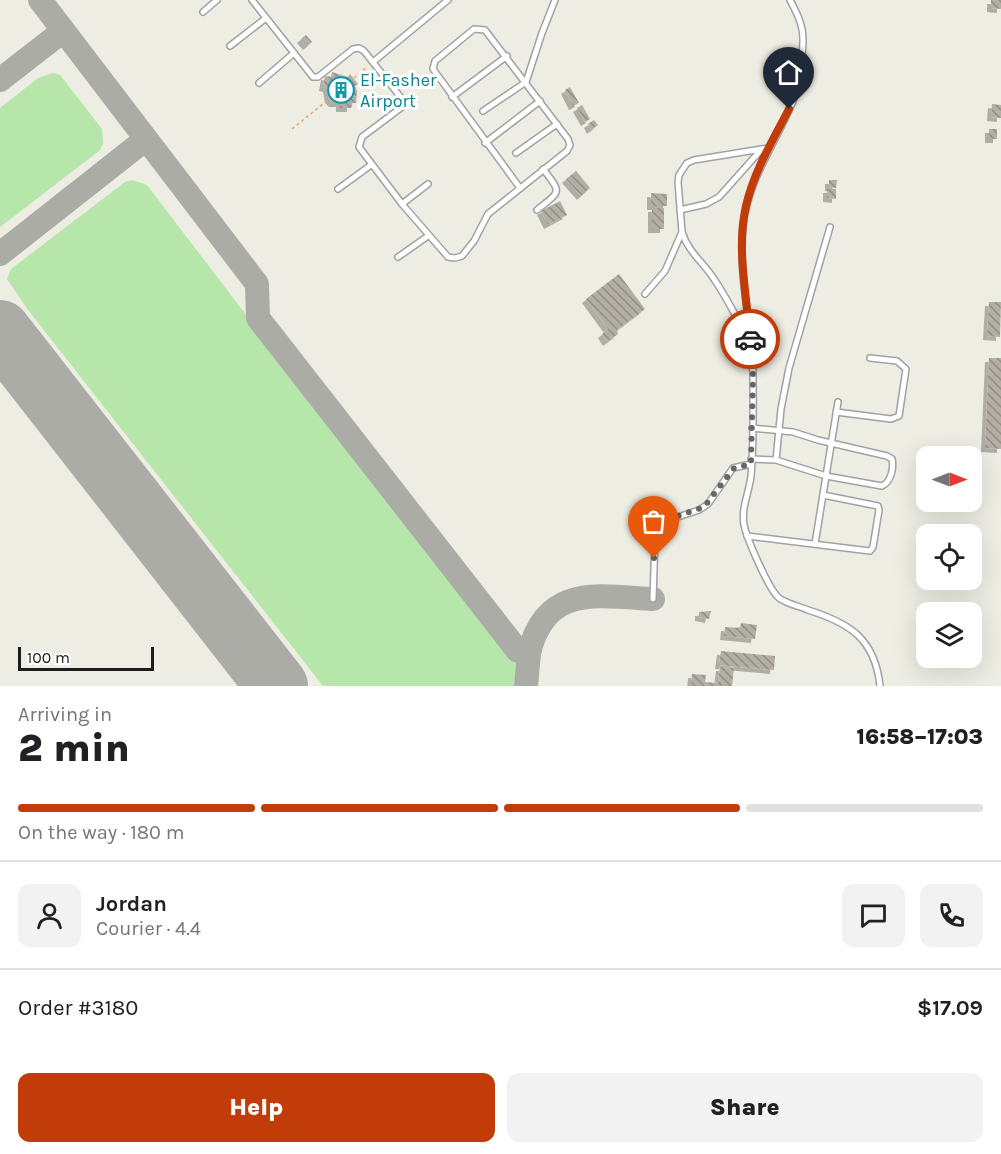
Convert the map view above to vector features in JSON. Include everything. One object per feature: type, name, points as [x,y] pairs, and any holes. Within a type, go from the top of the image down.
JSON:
[{"type":"lane","points":[[203,12],[217,0]]},
{"type":"lane","points":[[252,0],[311,75],[316,78],[356,48],[362,49],[402,99],[404,102],[402,107],[360,140],[359,147],[402,204],[448,257],[459,257],[474,242],[488,214],[520,188],[543,169],[569,148],[568,139],[489,32],[482,28],[474,29],[433,63],[434,72],[520,188]]},
{"type":"lane","points":[[373,62],[448,0]]},
{"type":"lane","points":[[483,111],[526,82],[555,0]]},
{"type":"lane","points":[[790,0],[802,27],[804,39],[800,73],[794,98],[751,187],[743,225],[743,264],[753,375],[751,461],[743,511],[747,536],[768,585],[784,602],[833,618],[848,626],[861,637],[878,668],[880,686]]},
{"type":"lane","points":[[230,46],[266,18]]},
{"type":"lane","points":[[259,83],[294,53]]},
{"type":"lane","points":[[452,97],[507,56]]},
{"type":"lane","points":[[485,143],[540,101]]},
{"type":"lane","points":[[516,153],[556,124]]},
{"type":"lane","points":[[751,345],[717,284],[688,248],[682,232],[679,175],[687,163],[694,160],[768,148]]},
{"type":"lane","points":[[680,210],[706,204],[719,197],[761,150]]},
{"type":"lane","points":[[338,189],[371,165]]},
{"type":"lane","points":[[537,210],[555,196],[557,190],[556,185],[543,169]]},
{"type":"lane","points":[[402,204],[428,184]]},
{"type":"lane","points":[[776,460],[778,430],[789,368],[830,227]]},
{"type":"lane","points":[[645,294],[665,270],[682,232]]},
{"type":"lane","points":[[398,257],[428,236]]},
{"type":"lane","points":[[836,412],[891,419],[899,416],[906,369],[897,361],[870,358]]},
{"type":"lane","points":[[815,544],[838,402]]},
{"type":"lane","points":[[653,599],[655,538],[661,526],[672,518],[704,507],[734,468],[751,461],[776,460],[826,476],[882,486],[889,481],[893,464],[892,459],[887,456],[799,433],[752,428]]},
{"type":"lane","points":[[747,536],[868,552],[873,547],[878,506],[823,495]]},
{"type":"path","points":[[354,78],[373,62]]},
{"type":"path","points":[[292,129],[329,99]]},
{"type":"green space","points":[[53,73],[60,75],[102,129],[103,144],[99,151],[0,227],[0,108],[38,78]]},
{"type":"green space","points":[[132,180],[147,185],[250,320],[253,319],[486,617],[517,665],[516,686],[323,686],[28,310],[7,279],[11,269],[125,182]]},
{"type":"building","points":[[991,0],[1001,0],[1001,9],[991,8]]},
{"type":"building","points":[[306,35],[312,42],[307,46],[301,39]]},
{"type":"building","name":"El-Fasher Airport","points":[[332,72],[348,77],[350,74],[358,84],[355,86],[356,103],[351,103],[351,108],[340,108],[340,103],[333,103],[329,99],[327,88],[323,87],[325,76],[331,77]]},
{"type":"building","points":[[570,87],[579,103],[573,106],[565,90]]},
{"type":"building","points":[[992,104],[1001,105],[1001,118],[991,117]]},
{"type":"building","points":[[582,105],[590,119],[585,122],[577,108]]},
{"type":"building","points":[[594,120],[598,125],[591,130],[588,124]]},
{"type":"building","points":[[989,129],[997,129],[997,139],[989,139]]},
{"type":"building","points":[[576,171],[590,188],[581,196],[566,179]]},
{"type":"building","points":[[829,180],[837,180],[836,188],[829,187]]},
{"type":"building","points":[[827,189],[836,189],[836,199],[827,198]]},
{"type":"building","points":[[651,193],[667,194],[667,206],[651,206]]},
{"type":"building","points":[[560,201],[567,215],[548,225],[541,211]]},
{"type":"building","points":[[652,208],[664,208],[664,229],[652,229]]},
{"type":"building","points":[[619,274],[645,309],[617,330],[618,334],[607,342],[602,334],[608,329],[586,299]]},
{"type":"building","points":[[989,302],[1001,302],[1000,337],[987,336]]},
{"type":"building","points":[[989,358],[1001,358],[1001,449],[985,448]]},
{"type":"building","points":[[711,611],[709,619],[699,617],[699,612]]},
{"type":"building","points":[[741,623],[757,625],[755,639],[724,636],[725,627],[740,628]]},
{"type":"building","points":[[721,651],[775,656],[774,670],[719,665]]},
{"type":"building","points":[[720,667],[734,668],[732,686],[691,686],[692,674],[706,675],[705,682],[718,683]]},
{"type":"taxiway","points":[[40,0],[257,284],[258,318],[518,651],[529,653],[537,631],[548,615],[561,605],[576,599],[612,596],[653,599]]},
{"type":"taxiway","points":[[0,80],[63,31]]},
{"type":"taxiway","points":[[0,254],[146,139]]},
{"type":"taxiway","points":[[526,686],[529,653]]},
{"type":"runway","points":[[0,331],[277,686]]},
{"type":"way so far","points":[[654,558],[657,531],[666,521],[704,507],[734,468],[751,464],[753,375],[750,339]]},
{"type":"place","name":"El-Fasher Airport","points":[[341,90]]},
{"type":"route","points":[[750,339],[742,245],[746,206],[751,187],[768,148],[789,109]]}]
